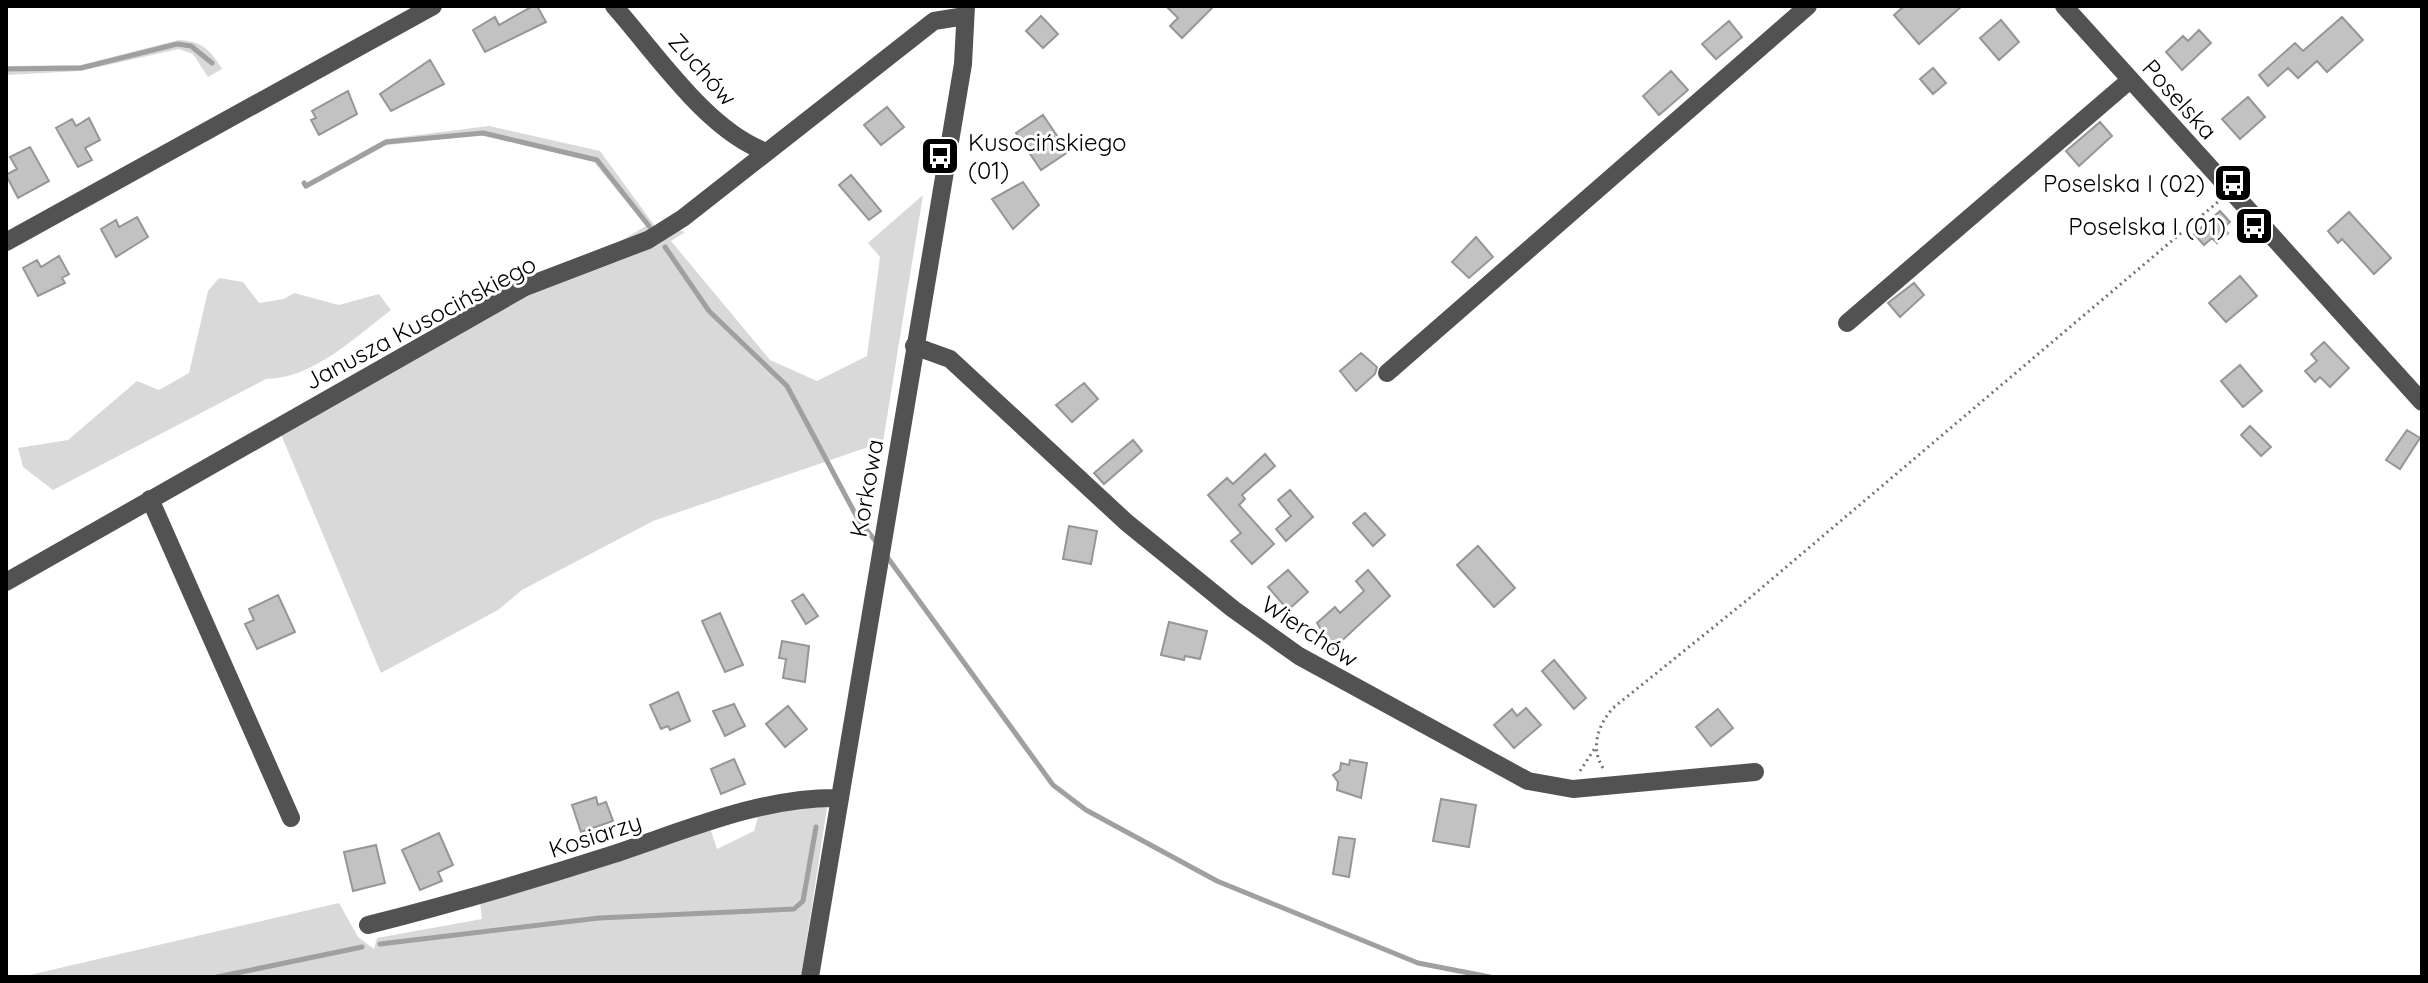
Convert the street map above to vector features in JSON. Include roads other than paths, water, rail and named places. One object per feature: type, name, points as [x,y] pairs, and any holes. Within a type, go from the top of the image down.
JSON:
[{"type":"street","points":[[6,242],[433,6]]},
{"type":"street","name":"Zuchów","points":[[614,6],[717,123],[753,147],[767,152]]},
{"type":"street","points":[[1387,373],[1808,6]]},
{"type":"street","name":"Poselska","points":[[2064,6],[2422,402]]},
{"type":"street","name":"Janusza Kusocińskiego","points":[[6,582],[525,287],[648,240],[767,152],[934,21],[965,11]]},
{"type":"street","name":"Korkowa","points":[[810,977],[963,64],[965,11]]},
{"type":"street","points":[[1847,323],[2130,80]]},
{"type":"street","name":"Wierchów","points":[[914,346],[950,359],[1126,522],[1233,609],[1299,656],[1528,781],[1573,789],[1755,772]]},
{"type":"street","points":[[150,499],[291,818]]},
{"type":"street","name":"Kosiarzy","points":[[368,925],[486,895],[783,802],[838,798]]},
{"type":"waterway","points":[[6,69],[81,68],[177,44],[191,46],[212,63]]},
{"type":"waterway","points":[[304,183],[306,186],[386,142],[483,133],[597,160],[649,226]]},
{"type":"waterway","points":[[665,247],[709,311],[787,386],[858,519],[877,543]]},
{"type":"waterway","points":[[885,554],[1053,785],[1086,810],[1217,881],[1418,963],[1490,977]]},
{"type":"waterway","points":[[380,944],[599,918],[794,909],[803,901],[816,827]]},
{"type":"waterway","points":[[217,977],[362,947]]},
{"type":"place","name":"Kusocińskiego (01)","points":[[940,156]]},
{"type":"place","name":"Poselska I (02)","points":[[2233,183]]},
{"type":"place","name":"Poselska I (01)","points":[[2254,226]]}]
